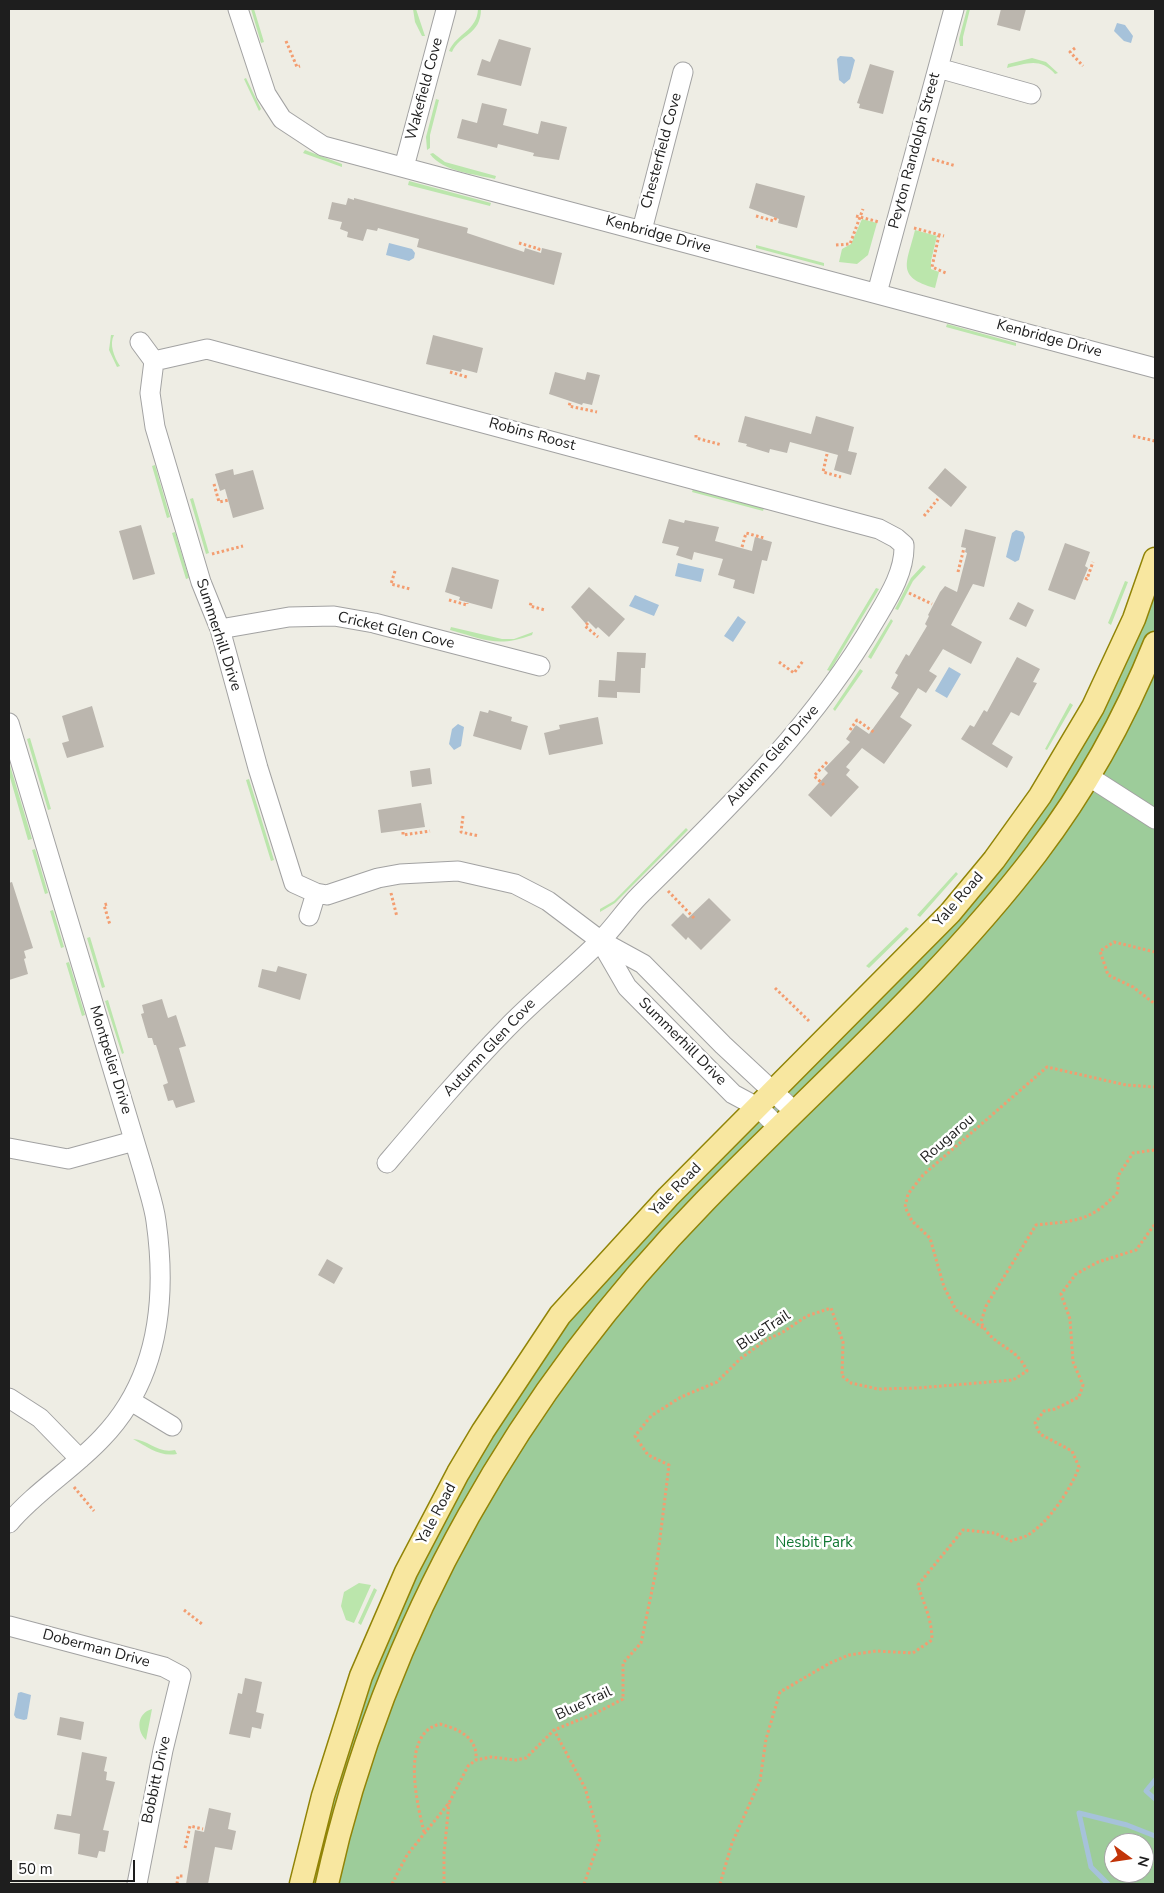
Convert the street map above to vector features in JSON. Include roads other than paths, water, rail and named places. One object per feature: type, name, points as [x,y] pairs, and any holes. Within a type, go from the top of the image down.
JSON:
[{"type":"main road","name":"Yale Road","points":[[301,1884],[324,1796],[361,1676],[406,1572],[458,1473],[560,1315],[668,1197],[759,1108],[950,913],[1022,823],[1062,762],[1094,707],[1130,628],[1155,559]]},
{"type":"main road","name":"Yale Road","points":[[327,1884],[348,1804],[398,1661],[428,1594],[479,1496],[546,1390],[613,1302],[704,1202],[955,950],[1034,856],[1088,776],[1128,703],[1155,643]]},
{"type":"street","name":"Kenbridge Drive","points":[[238,9],[259,78],[282,119],[323,146],[1155,368]]},
{"type":"street","name":"Peyton Randolph Street","points":[[877,293],[954,9]]},
{"type":"street","name":"Wakefield Cove","points":[[404,167],[446,10]]},
{"type":"street","points":[[938,68],[1031,94]]},
{"type":"street","name":"Chesterfield Cove","points":[[642,230],[683,72]]},
{"type":"street","points":[[140,342],[154,361]]},
{"type":"street","name":"Robins Roost","points":[[154,361],[207,349],[879,528],[896,538],[904,546]]},
{"type":"street","name":"Summerhill Drive","points":[[154,361],[150,393],[155,427],[201,582],[220,629],[258,768],[294,883],[316,893],[327,895],[378,878],[400,874],[458,871],[496,879],[526,890],[548,901],[601,941],[643,964],[752,1073],[775,1091],[795,1112]]},
{"type":"street","name":"Autumn Glen Drive","points":[[601,941],[625,910],[740,795],[818,707],[853,656],[881,608],[901,570],[904,546]]},
{"type":"street","name":"Cricket Glen Cove","points":[[220,629],[289,617],[334,616],[374,623],[540,666]]},
{"type":"street","name":"Montpelier Drive","points":[[9,722],[156,1220],[160,1317],[149,1360],[131,1401],[111,1429],[9,1522]]},
{"type":"street","points":[[1088,776],[1155,819]]},
{"type":"street","points":[[309,916],[316,893]]},
{"type":"street","name":"Summerhill Drive","points":[[601,941],[627,987],[733,1094],[759,1108],[779,1128]]},
{"type":"street","name":"Autumn Glen Cove","points":[[387,1163],[462,1075],[506,1028],[601,941]]},
{"type":"street","points":[[9,1148],[68,1159],[134,1141]]},
{"type":"street","points":[[9,1398],[40,1418],[80,1459]]},
{"type":"street","points":[[131,1401],[172,1426]]},
{"type":"street","name":"Doberman Drive","points":[[9,1626],[151,1664],[181,1676]]},
{"type":"street","name":"Bobbitt Drive","points":[[137,1884],[163,1750],[181,1676]]},
{"type":"water","points":[[1117,23],[1125,25],[1133,36],[1131,43],[1124,41],[1114,31]]},
{"type":"water","points":[[840,56],[852,57],[855,60],[850,79],[844,84],[839,80],[837,59]]},
{"type":"water","points":[[389,243],[412,249],[415,253],[414,258],[409,261],[386,255]]},
{"type":"water","points":[[1016,530],[1023,532],[1025,537],[1019,560],[1015,562],[1006,557],[1012,533]]},
{"type":"water","points":[[678,563],[704,569],[701,582],[675,576]]},
{"type":"water","points":[[635,595],[659,605],[654,616],[629,606]]},
{"type":"water","points":[[738,616],[746,622],[733,642],[724,636]]},
{"type":"water","points":[[949,667],[961,674],[947,698],[935,691]]},
{"type":"water","points":[[458,724],[464,727],[461,746],[454,750],[449,744],[452,729]]},
{"type":"water","points":[[18,1693],[31,1695],[27,1719],[24,1720],[16,1718],[14,1715]]},
{"type":"waterway","points":[[1155,1780],[1146,1791],[1155,1799]]},
{"type":"waterway","points":[[1108,1884],[1091,1867],[1079,1813],[1127,1825],[1155,1836]]},
{"type":"park label","name":"Nesbit Park","points":[[814,1543]]}]
